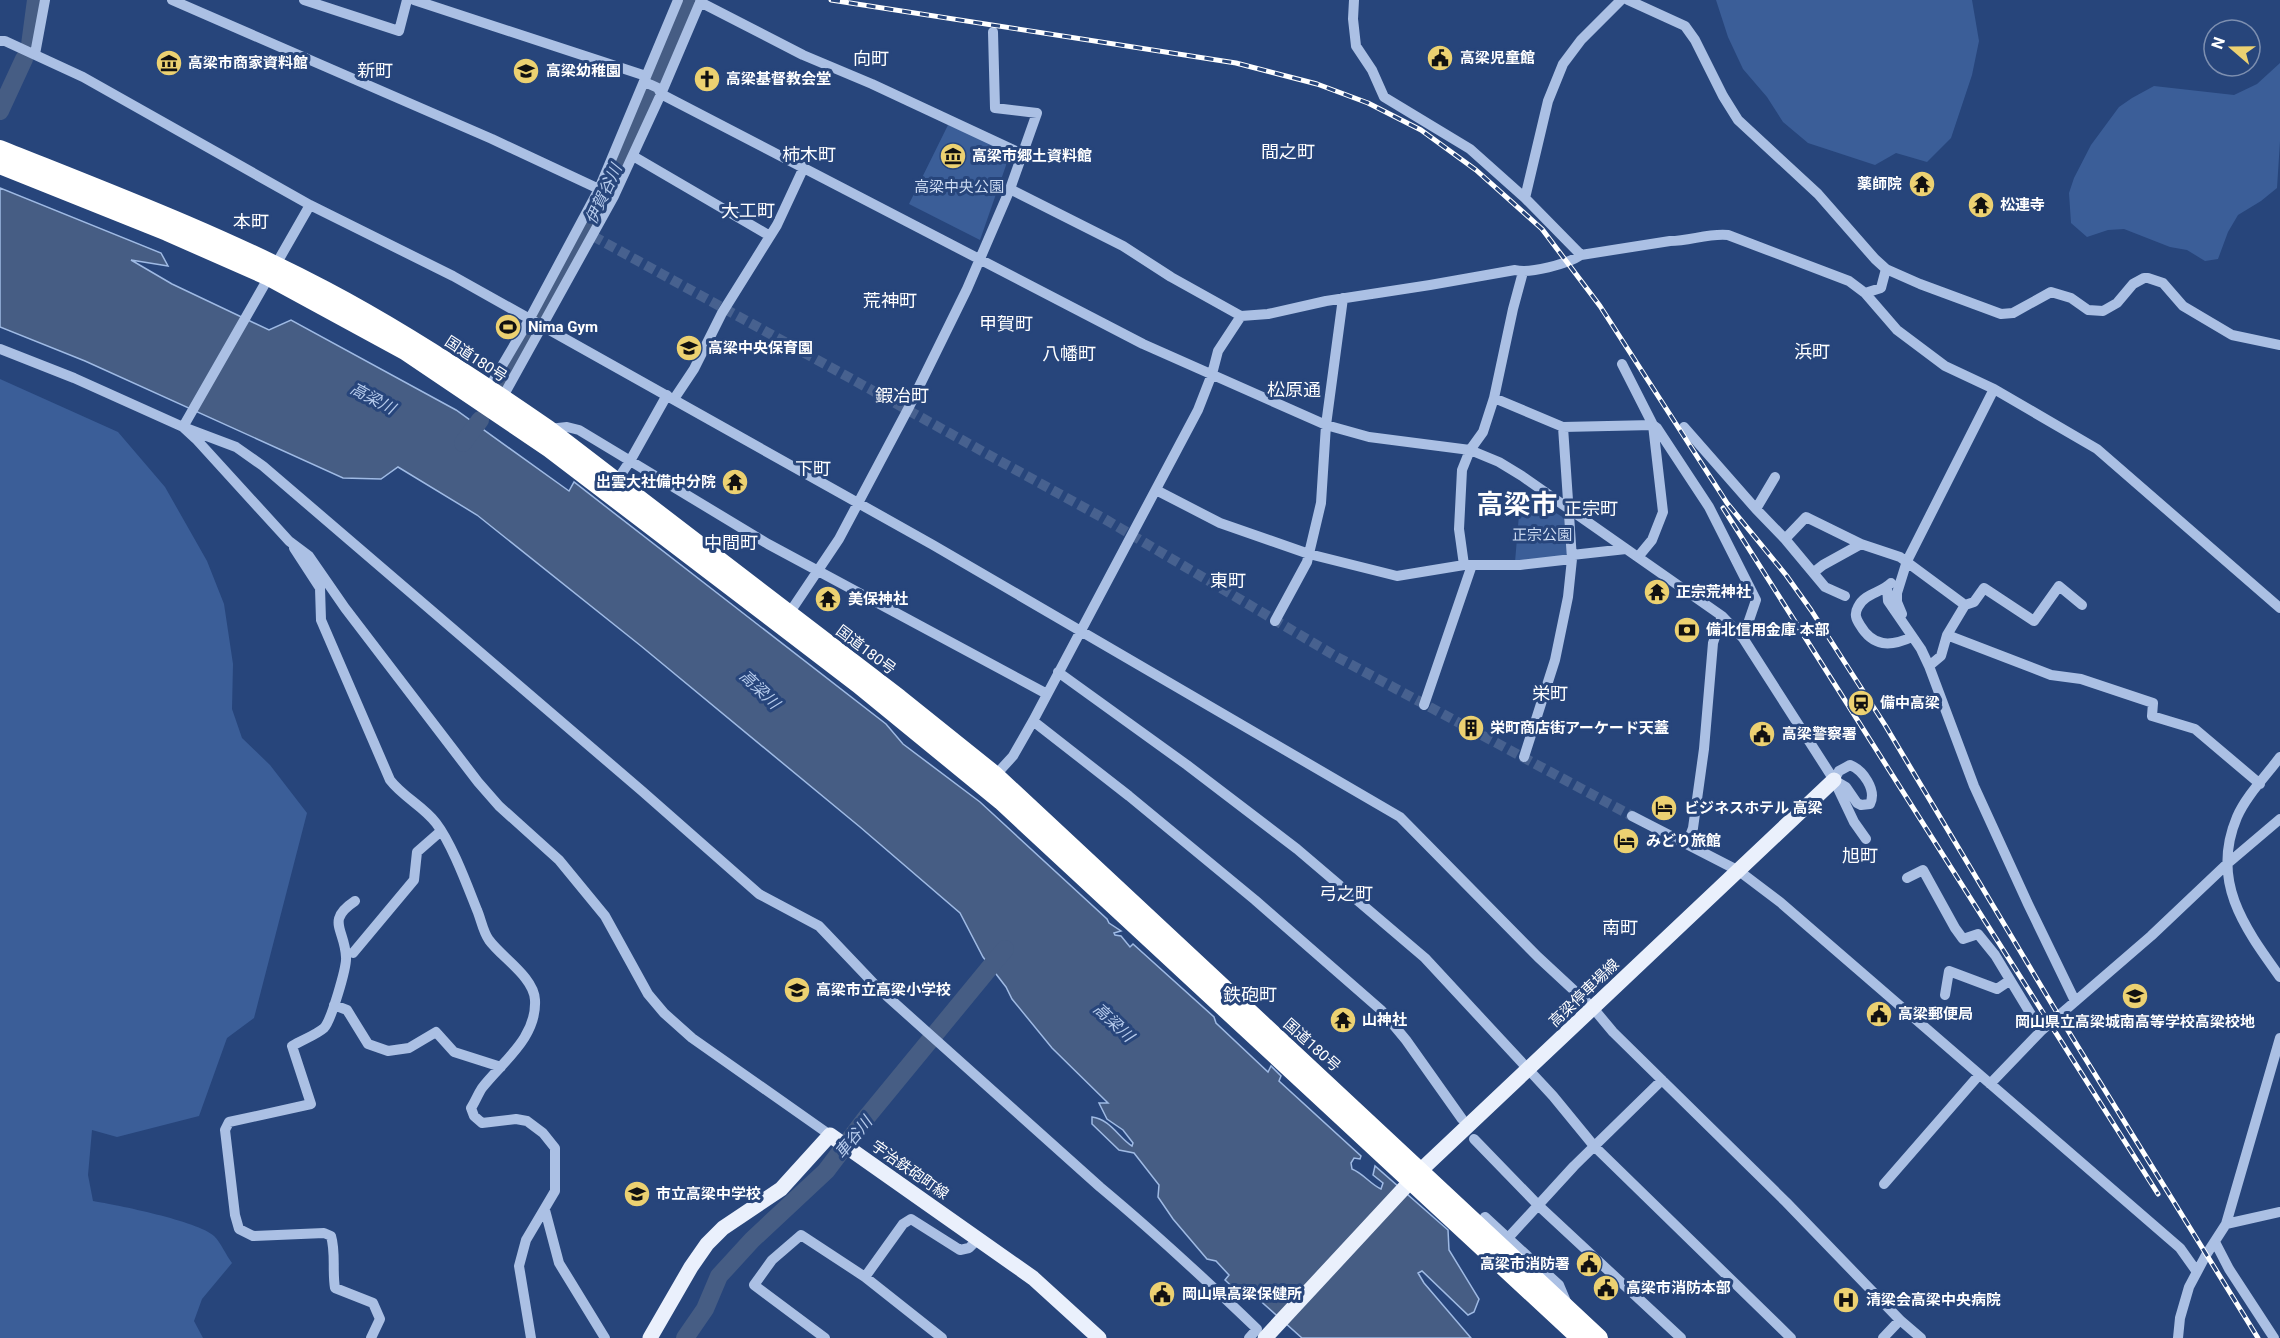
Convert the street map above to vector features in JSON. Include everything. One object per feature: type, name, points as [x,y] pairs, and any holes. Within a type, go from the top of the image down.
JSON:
[{"type":"highway","name":"国道180号","points":[[0,149],[145,207],[269,277]]},
{"type":"highway","name":"国道180号","points":[[0,165],[167,232],[269,277],[326,290],[404,334],[492,399],[550,449],[785,620]]},
{"type":"highway","name":"国道180号","points":[[492,399],[548,429],[990,781],[1411,1181],[1580,1338]]},
{"type":"highway","name":"国道180号","points":[[1411,1181],[1569,1310],[1599,1338]]},
{"type":"main road","name":"高梁停車場線","points":[[1411,1181],[1834,780]]},
{"type":"main road","name":"宇治鉄砲町線","points":[[833,1138],[1033,1278],[1099,1338]]},
{"type":"main road","points":[[650,1338],[707,1244],[723,1228],[781,1189],[833,1138]]},
{"type":"main road","points":[[1268,1335],[1411,1181]]},
{"type":"street","points":[[35,54],[45,0]]},
{"type":"street","points":[[172,0],[492,139],[606,193]]},
{"type":"street","points":[[304,0],[399,31],[407,0]]},
{"type":"street","points":[[414,0],[643,75],[653,86],[978,260],[1143,344],[1326,425],[1369,436],[1470,450],[1499,462],[1722,616],[1743,638],[1834,780],[1854,822],[1866,839]]},
{"type":"street","points":[[492,399],[606,193],[633,156],[678,0]]},
{"type":"street","points":[[1354,0],[1353,19],[1356,46],[1372,70],[1384,97],[1470,149],[1525,198],[1581,255]]},
{"type":"street","points":[[1525,198],[1548,101],[1563,64],[1581,40],[1621,0]]},
{"type":"street","points":[[1628,0],[1685,26],[1695,40],[1723,96],[1738,120],[1818,194],[1886,269],[2001,314],[2013,313],[2051,292],[2071,298],[2088,310],[2103,311],[2117,303],[2133,284],[2148,278],[2163,283],[2183,306],[2232,335],[2280,345]]},
{"type":"street","points":[[492,399],[606,193],[653,86],[700,1],[803,55],[872,84],[1022,154]]},
{"type":"street","points":[[785,620],[818,572],[908,409],[967,289],[1010,189],[1037,113],[995,108],[993,32]]},
{"type":"street","points":[[0,41],[35,54],[136,106],[310,205],[453,276],[858,502],[1400,817],[1538,957],[1593,1008],[1613,1032],[1786,1202],[1900,1320],[1921,1338]]},
{"type":"street","points":[[633,156],[770,236]]},
{"type":"street","points":[[616,482],[670,397],[694,369],[722,313],[770,236],[804,167]]},
{"type":"street","points":[[1010,189],[1123,246],[1171,277],[1241,316],[1268,314],[1343,298],[1515,270],[1523,272],[1568,261],[1581,255],[1683,241],[1716,234],[1728,236],[1849,281],[1865,293],[1897,330],[1945,366],[1994,389],[2097,449],[2280,608]]},
{"type":"street","points":[[186,423],[310,205]]},
{"type":"street","points":[[1865,293],[1881,288],[1886,269]]},
{"type":"street","points":[[1424,705],[1468,565],[1459,529],[1462,470],[1470,450],[1483,432],[1494,398],[1523,272]]},
{"type":"street","points":[[1275,621],[1307,562],[1321,502],[1326,425],[1343,298]]},
{"type":"street","points":[[990,781],[1012,756],[1033,721],[1198,410],[1218,351],[1241,316]]},
{"type":"street","points":[[0,349],[186,423],[236,447],[263,466],[759,894],[819,926],[879,989],[1100,1187],[1136,1216],[1257,1329],[1249,1338]]},
{"type":"street","points":[[1622,364],[1653,425],[1709,507],[1756,600],[1743,638]]},
{"type":"street","points":[[1912,637],[1912,628],[1897,603],[1897,593],[1907,561],[1994,389]]},
{"type":"street","points":[[1494,398],[1563,427],[1653,425]]},
{"type":"street","points":[[186,423],[196,439],[289,541],[320,588],[321,620],[390,780],[397,789],[423,809],[441,831],[474,902],[488,939],[524,976],[533,991],[536,1000],[531,1025],[521,1044],[482,1089],[471,1108],[474,1116],[482,1123],[516,1119],[527,1121],[543,1133],[555,1148],[555,1191],[526,1240],[519,1266],[531,1338]]},
{"type":"street","points":[[1638,557],[1652,540],[1662,512],[1653,425]]},
{"type":"street","points":[[548,429],[567,427],[579,430],[701,505],[818,572],[1047,694]]},
{"type":"street","points":[[1524,757],[1555,660],[1568,597],[1572,557],[1563,427]]},
{"type":"street","points":[[1684,427],[1756,509],[1785,538],[1825,587],[1845,597]]},
{"type":"street","points":[[1756,509],[1775,477]]},
{"type":"street","points":[[1156,490],[1220,523],[1309,554],[1396,576],[1468,565],[1520,565],[1626,549]]},
{"type":"street","points":[[1785,538],[1806,517],[1861,544],[1900,557],[1965,604]]},
{"type":"street","points":[[289,541],[309,556],[345,608],[478,782],[499,806],[559,860],[605,915],[648,994],[664,1013],[692,1038],[833,1138]]},
{"type":"street","points":[[1814,572],[1861,544]]},
{"type":"street","points":[[1907,561],[1887,587],[1863,599],[1856,612],[1858,622],[1865,634],[1875,642],[1892,644],[1912,637]]},
{"type":"street","points":[[1929,666],[1941,656],[1947,635],[1965,604],[1974,602],[1984,588],[2034,621],[2059,586],[2082,605]]},
{"type":"street","points":[[1887,587],[1888,601],[1921,649],[1929,666],[1974,786],[2075,1001]]},
{"type":"street","points":[[1687,844],[1693,828],[1704,749],[1713,643],[1722,616]]},
{"type":"street","points":[[1947,635],[2051,675],[2081,680],[2153,703],[2152,716],[2195,729],[2260,784]]},
{"type":"street","points":[[1058,672],[1187,765],[1297,849],[1425,958],[1529,1070],[1594,1146],[1791,1338]]},
{"type":"street","points":[[1033,721],[1129,796],[1255,900],[1381,1010],[1406,1040],[1462,1119]]},
{"type":"street","points":[[2280,757],[2237,816],[2228,849],[2227,864],[2231,895],[2238,912],[2280,977]]},
{"type":"street","points":[[1632,816],[1739,871],[1813,929],[2180,1248],[2197,1272]]},
{"type":"street","points":[[1990,1084],[2041,1031],[2151,936],[2227,864],[2280,819]]},
{"type":"street","points":[[353,953],[414,880],[417,852],[441,831]]},
{"type":"street","points":[[1907,878],[1923,870],[1963,939],[1978,934],[1995,955],[2041,1031]]},
{"type":"street","points":[[356,900],[344,908],[338,916],[346,957],[326,1027],[292,1046],[311,1104],[229,1122],[225,1130],[235,1215],[240,1229],[253,1236],[324,1233],[331,1236],[334,1246],[335,1288],[373,1303],[380,1319],[371,1338]]},
{"type":"street","points":[[1944,995],[1949,971],[1997,989],[2009,981]]},
{"type":"street","points":[[334,1005],[347,1010],[368,1044],[388,1051],[409,1048],[436,1032],[454,1052],[501,1067]]},
{"type":"street","points":[[2178,1338],[2189,1287],[2226,1224],[2280,1038]]},
{"type":"street","points":[[1884,1184],[1979,1075]]},
{"type":"street","points":[[1508,1238],[1594,1146],[1662,1080]]},
{"type":"street","points":[[1474,1139],[1539,1206],[1681,1338]]},
{"type":"street","points":[[545,1210],[559,1263],[605,1338]]},
{"type":"street","points":[[2226,1224],[2280,1212]]},
{"type":"street","points":[[1485,1217],[1560,1285],[1569,1310]]},
{"type":"street","points":[[865,1277],[903,1224],[911,1219],[960,1250],[969,1248],[978,1239]]},
{"type":"street","points":[[825,1338],[754,1285],[772,1260],[801,1235],[865,1277],[942,1338]]},
{"type":"street","points":[[2215,1242],[2229,1269],[2274,1338]]},
{"type":"street","points":[[1883,1338],[1900,1320]]},
{"type":"green space","points":[[1716,0],[1972,0],[1979,41],[1972,75],[1951,138],[1927,162],[1896,153],[1875,165],[1808,143],[1783,122],[1767,97],[1743,69],[1728,37]]},
{"type":"green space","points":[[2280,63],[2280,141],[2277,188],[2238,215],[2228,232],[2218,259],[2205,261],[2187,250],[2170,247],[2124,229],[2108,230],[2087,237],[2071,223],[2069,193],[2074,178],[2091,145],[2119,107],[2154,86],[2234,95],[2257,84]]},
{"type":"green space","name":"高梁中央公園","points":[[948,125],[1011,151],[980,240],[909,204]]},
{"type":"green space","points":[[0,379],[118,432],[165,487],[207,561],[224,604],[233,664],[232,709],[242,738],[270,765],[307,813],[254,1018],[227,1038],[199,1116],[117,1137],[92,1130],[88,1175],[93,1201],[156,1214],[205,1230],[217,1239],[232,1263],[202,1299],[194,1321],[203,1338],[0,1338]]},
{"type":"green space","name":"正宗公園","points":[[1521,491],[1564,518],[1568,553],[1564,557],[1515,562]]},
{"type":"water","name":"高梁川","points":[[0,188],[161,253],[168,266],[131,260],[172,284],[269,330],[291,320],[456,410],[569,491],[574,482],[886,724],[903,744],[980,802],[1109,923],[1121,931],[1114,933],[1115,935],[1121,936],[1130,947],[1133,944],[1214,1017],[1216,1023],[1268,1072],[1271,1066],[1281,1076],[1279,1081],[1361,1156],[1360,1159],[1354,1158],[1351,1163],[1352,1169],[1381,1189],[1383,1183],[1373,1175],[1375,1166],[1448,1230],[1449,1250],[1479,1299],[1474,1312],[1468,1315],[1422,1271],[1418,1273],[1471,1338],[1302,1338],[1247,1289],[1241,1295],[1225,1280],[1229,1275],[1216,1261],[1207,1259],[1173,1219],[1158,1197],[1159,1185],[1134,1153],[1119,1150],[1092,1124],[1092,1117],[1104,1121],[1132,1146],[1133,1143],[1123,1130],[1107,1119],[1099,1103],[1108,1103],[1052,1048],[1012,999],[1006,987],[983,957],[960,913],[641,646],[477,515],[398,467],[381,479],[343,478],[85,361],[0,327]]},
{"type":"waterway","points":[[30,45],[36,0]]},
{"type":"waterway","name":"伊賀谷川","points":[[502,381],[600,205],[688,0]]},
{"type":"waterway","points":[[0,111],[24,59]]},
{"type":"waterway","name":"伊賀谷川","points":[[463,443],[480,420]]},
{"type":"waterway","name":"車谷川","points":[[685,1338],[705,1309],[719,1276],[752,1240],[826,1171],[866,1118],[1005,949]]},
{"type":"tunnel","points":[[593,236],[1103,518],[1337,657],[1632,816]]},
{"type":"railway","points":[[831,0],[1236,63],[1317,84],[1368,103],[1421,130],[1476,170],[1542,229],[1600,306],[1727,503],[1786,575],[1811,610],[1885,725],[2059,1016],[2258,1338]]},
{"type":"railway","points":[[1723,508],[2158,1194]]},
{"type":"place","name":"高梁児童館","points":[[1440,58]]},
{"type":"place","name":"高梁市商家資料館","points":[[169,63]]},
{"type":"place","name":"高梁幼稚園","points":[[526,71]]},
{"type":"place","name":"高梁基督教会堂","points":[[707,79]]},
{"type":"place","name":"高梁市郷土資料館","points":[[953,156]]},
{"type":"place","name":"薬師院","points":[[1922,184]]},
{"type":"place","name":"松連寺","points":[[1981,205]]},
{"type":"place","name":"Nima Gym","points":[[508,327]]},
{"type":"place","name":"高梁中央保育園","points":[[689,348]]},
{"type":"place","name":"出雲大社備中分院","points":[[735,482]]},
{"type":"place","name":"正宗荒神社","points":[[1657,592]]},
{"type":"place","name":"美保神社","points":[[828,599]]},
{"type":"place","name":"備北信用金庫 本部","points":[[1687,630]]},
{"type":"place","name":"備中高梁","points":[[1861,703]]},
{"type":"place","name":"栄町商店街アーケード天蓋","points":[[1471,728]]},
{"type":"place","name":"高梁警察署","points":[[1762,734]]},
{"type":"place","name":"ビジネスホテル 高梁","points":[[1664,808]]},
{"type":"place","name":"みどり旅館","points":[[1626,841]]},
{"type":"place","name":"高梁市立高梁小学校","points":[[797,990]]},
{"type":"place","name":"岡山県立高梁城南高等学校高梁校地","points":[[2135,996]]},
{"type":"place","name":"高梁郵便局","points":[[1879,1014]]},
{"type":"place","name":"山神社","points":[[1343,1020]]},
{"type":"place","name":"市立高梁中学校","points":[[637,1194]]},
{"type":"place","name":"高梁市消防署","points":[[1589,1264]]},
{"type":"place","name":"高梁市消防本部","points":[[1606,1288]]},
{"type":"place","name":"岡山県高梁保健所","points":[[1162,1294]]},
{"type":"place","name":"清梁会高梁中央病院","points":[[1846,1300]]},
{"type":"district","name":"向町","points":[[871,59]]},
{"type":"district","name":"新町","points":[[375,71]]},
{"type":"district","name":"間之町","points":[[1288,152]]},
{"type":"district","name":"柿木町","points":[[809,155]]},
{"type":"district","name":"大工町","points":[[748,211]]},
{"type":"district","name":"本町","points":[[251,222]]},
{"type":"district","name":"荒神町","points":[[890,301]]},
{"type":"district","name":"甲賀町","points":[[1006,324]]},
{"type":"district","name":"浜町","points":[[1812,352]]},
{"type":"district","name":"八幡町","points":[[1069,354]]},
{"type":"district","name":"松原通","points":[[1294,390]]},
{"type":"district","name":"鍜冶町","points":[[902,396]]},
{"type":"district","name":"下町","points":[[813,469]]},
{"type":"district","name":"高梁市","points":[[1517,505]]},
{"type":"district","name":"正宗町","points":[[1591,509]]},
{"type":"district","name":"中間町","points":[[731,543]]},
{"type":"district","name":"東町","points":[[1228,581]]},
{"type":"district","name":"栄町","points":[[1550,694]]},
{"type":"district","name":"旭町","points":[[1860,856]]},
{"type":"district","name":"弓之町","points":[[1346,894]]},
{"type":"district","name":"南町","points":[[1620,928]]},
{"type":"district","name":"鉄砲町","points":[[1250,995]]}]
